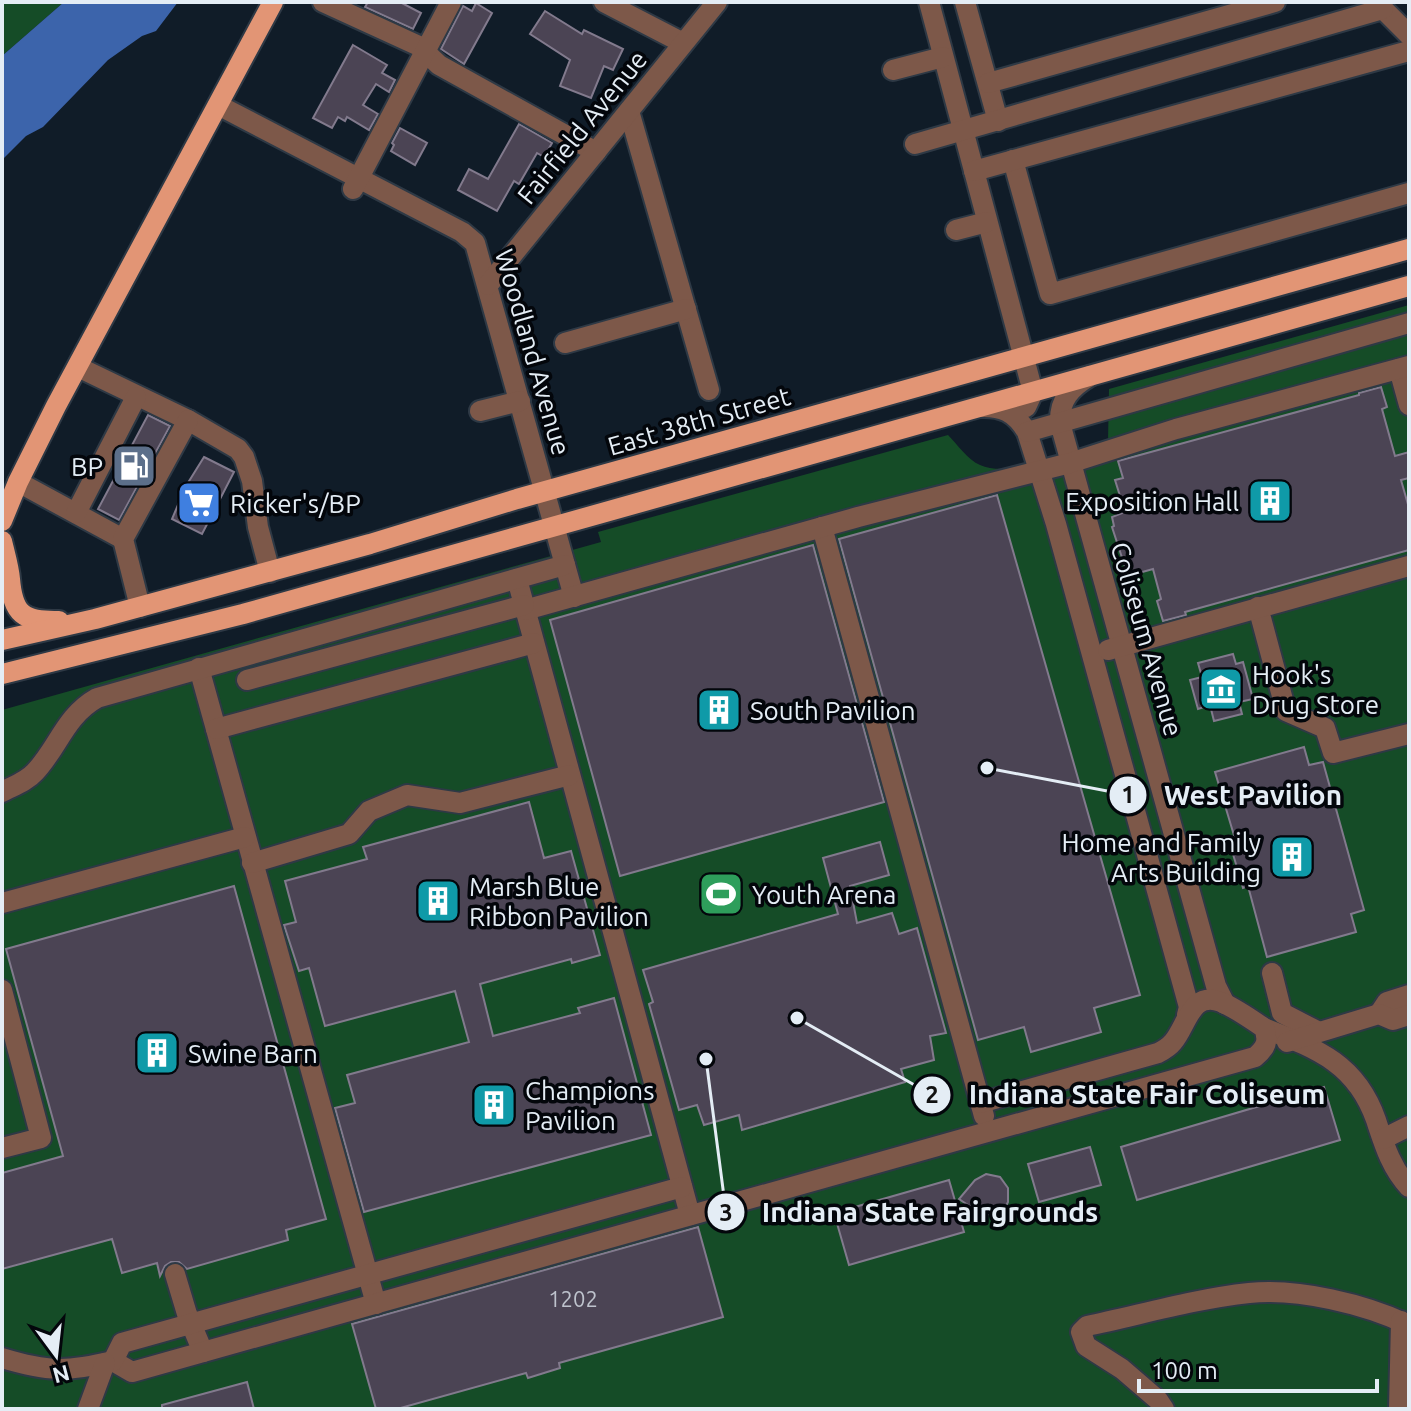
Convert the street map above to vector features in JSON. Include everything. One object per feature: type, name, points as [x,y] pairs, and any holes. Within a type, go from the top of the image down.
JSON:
[{"type":"main road","points":[[2,521],[18,482],[78,367],[273,2]]},
{"type":"main road","name":"East 38th Street","points":[[2,640],[95,619],[270,572],[545,491],[1409,249]]},
{"type":"main road","points":[[2,674],[229,617],[1409,286]]},
{"type":"main road","points":[[2,541],[10,596],[25,616],[53,621],[95,619]]},
{"type":"street","points":[[323,2],[407,40],[439,65],[596,152]]},
{"type":"street","points":[[356,183],[451,2]]},
{"type":"street","points":[[604,2],[683,43]]},
{"type":"street","name":"Fairfield Avenue","points":[[488,285],[717,2]]},
{"type":"street","points":[[929,2],[1033,392],[1023,426]]},
{"type":"street","points":[[965,2],[998,121]]},
{"type":"street","points":[[988,83],[1275,2]]},
{"type":"street","points":[[915,144],[1380,5],[1409,35]]},
{"type":"street","points":[[974,171],[1409,51]]},
{"type":"street","points":[[893,70],[943,57]]},
{"type":"street","name":"Woodland Avenue","points":[[218,105],[356,183],[469,237],[479,252],[574,597]]},
{"type":"street","points":[[629,111],[709,390]]},
{"type":"street","points":[[1013,160],[1050,294],[1409,193]]},
{"type":"street","points":[[956,230],[987,222]]},
{"type":"street","points":[[565,343],[686,309]]},
{"type":"street","points":[[1023,426],[1409,323]]},
{"type":"street","points":[[78,367],[188,420],[238,449],[252,481],[258,527],[270,572]]},
{"type":"street","points":[[247,680],[574,597],[822,527],[1070,463],[1176,429],[1404,367],[1409,405]]},
{"type":"street","points":[[1060,416],[1069,393],[1090,376]]},
{"type":"street","points":[[1033,392],[1060,416]]},
{"type":"street","points":[[76,513],[136,397]]},
{"type":"street","points":[[480,411],[520,401]]},
{"type":"street","points":[[979,407],[1002,408],[1023,426],[1039,471],[1186,995],[1187,1015]]},
{"type":"street","name":"Coliseum Avenue","points":[[1060,416],[1070,463],[1216,986],[1225,1004]]},
{"type":"street","points":[[140,607],[123,539],[188,420]]},
{"type":"street","points":[[18,482],[123,539]]},
{"type":"street","points":[[822,527],[989,1131]]},
{"type":"street","points":[[1068,567],[1097,560]]},
{"type":"street","points":[[2,792],[36,771],[67,723],[86,704],[111,693],[565,565]]},
{"type":"street","points":[[1092,655],[1409,566]]},
{"type":"street","points":[[517,579],[690,1215]]},
{"type":"street","points":[[1258,607],[1286,711],[1325,728],[1333,753],[1409,734]]},
{"type":"street","points":[[216,729],[534,643]]},
{"type":"street","points":[[199,668],[376,1304]]},
{"type":"street","points":[[1115,740],[1146,732]]},
{"type":"street","points":[[252,863],[349,834],[369,811],[407,795],[460,803],[570,775]]},
{"type":"street","points":[[1139,825],[1170,817]]},
{"type":"street","points":[[2,903],[245,837]]},
{"type":"street","points":[[1163,911],[1194,903]]},
{"type":"street","points":[[1272,973],[1282,1013],[1317,1031]]},
{"type":"street","points":[[2,990],[41,1138],[2,1148]]},
{"type":"street","points":[[1379,1014],[1387,1002],[1409,995]]},
{"type":"street","points":[[980,1103],[1158,1053],[1173,1042],[1191,1008],[1200,1002],[1213,1000],[1264,1028],[1331,1058],[1353,1076],[1373,1112],[1399,1177],[1409,1187]]},
{"type":"street","points":[[2,1358],[65,1371],[109,1362],[132,1372],[1255,1057],[1317,1031],[1379,1014],[1393,1020],[1409,1015]]},
{"type":"street","points":[[1255,1057],[1265,1046],[1264,1028]]},
{"type":"street","points":[[1158,1053],[1167,1081]]},
{"type":"street","points":[[1032,1088],[1040,1117]]},
{"type":"street","points":[[1383,1139],[1409,1126]]},
{"type":"street","points":[[85,1408],[122,1343],[682,1187]]},
{"type":"street","points":[[614,1206],[621,1234]]},
{"type":"street","points":[[530,1229],[539,1258]]},
{"type":"street","points":[[447,1252],[456,1281]]},
{"type":"street","points":[[175,1274],[203,1352]]},
{"type":"street","points":[[1164,1409],[1122,1369],[1086,1346],[1081,1332],[1087,1326],[1251,1293],[1316,1296],[1386,1314],[1405,1323],[1399,1409]]},
{"type":"street","points":[[280,1298],[288,1328]]},
{"type":"green space","points":[[2,2],[64,2],[2,56]]},
{"type":"green space","points":[[1409,305],[1409,1409],[2,1409],[2,710],[601,542],[598,532],[948,435],[980,465],[1008,469],[1043,462],[1108,442],[1109,389]]},
{"type":"water","points":[[64,2],[178,2],[156,31],[142,36],[108,60],[43,127],[26,136],[2,160],[2,56]]},
{"type":"building","points":[[368,2],[400,2],[421,13],[413,29],[365,7]]},
{"type":"building","points":[[476,3],[492,13],[464,64],[441,49],[463,6],[472,11]]},
{"type":"building","points":[[545,11],[582,34],[584,30],[623,49],[613,70],[604,66],[591,98],[560,86],[570,60],[530,34]]},
{"type":"building","points":[[353,45],[387,65],[382,73],[395,80],[389,92],[376,84],[363,105],[378,114],[369,130],[347,117],[345,121],[338,117],[332,128],[313,118]]},
{"type":"building","points":[[519,124],[552,143],[544,157],[537,153],[519,184],[514,181],[497,211],[458,190],[469,169],[488,179]]},
{"type":"building","points":[[400,128],[427,143],[415,165],[391,151]]},
{"type":"building","name":"Exposition Hall","points":[[1381,387],[1387,407],[1382,409],[1395,456],[1409,452],[1409,478],[1401,480],[1409,508],[1409,550],[1185,612],[1186,615],[1163,621],[1153,569],[1128,576],[1112,527],[1112,517],[1125,512],[1115,480],[1123,478],[1118,461]]},
{"type":"building","name":"BP","points":[[148,415],[170,426],[119,520],[98,509]]},
{"type":"building","name":"Ricker's/BP","points":[[204,457],[234,472],[202,534],[172,519],[186,486]]},
{"type":"building","points":[[997,495],[1140,995],[1094,1008],[1101,1032],[1031,1052],[1024,1027],[978,1040],[839,539]]},
{"type":"building","name":"South Pavilion","points":[[813,545],[884,802],[620,876],[550,620]]},
{"type":"building","name":"Hook's Drug Store","points":[[1233,654],[1236,664],[1243,662],[1253,699],[1239,702],[1242,714],[1214,721],[1210,705],[1198,709],[1190,680],[1202,677],[1198,663]]},
{"type":"building","name":"Home and Family Arts Building","points":[[1304,747],[1309,765],[1323,762],[1364,910],[1351,914],[1356,932],[1267,957],[1248,886],[1243,888],[1230,844],[1236,842],[1215,772]]},
{"type":"building","points":[[529,802],[544,858],[571,851],[600,955],[572,963],[571,959],[480,984],[493,1036],[580,1013],[578,1008],[614,998],[651,1135],[364,1212],[335,1108],[355,1103],[347,1075],[469,1042],[455,991],[325,1026],[309,968],[299,971],[284,925],[296,922],[285,881],[367,859],[363,847]]},
{"type":"building","points":[[880,842],[889,875],[850,886],[857,923],[892,913],[899,934],[917,928],[946,1033],[930,1036],[934,1060],[901,1069],[905,1082],[742,1130],[739,1115],[704,1125],[697,1105],[679,1110],[649,1004],[653,1002],[643,970],[838,914],[823,858]]},
{"type":"building","name":"Swine Barn","points":[[234,886],[326,1219],[286,1230],[288,1240],[187,1269],[179,1262],[171,1262],[160,1276],[157,1263],[122,1273],[112,1239],[2,1269],[2,1173],[63,1156],[6,949]]},
{"type":"building","points":[[1324,1087],[1340,1140],[1137,1200],[1121,1147]]},
{"type":"building","points":[[1090,1147],[1101,1185],[1039,1202],[1028,1164]]},
{"type":"building","points":[[986,1174],[1000,1177],[1008,1188],[1005,1208],[993,1215],[980,1213],[959,1199],[975,1180]]},
{"type":"building","points":[[949,1180],[964,1232],[849,1265],[834,1213]]},
{"type":"building","points":[[698,1227],[723,1317],[559,1363],[560,1368],[528,1378],[526,1373],[397,1409],[376,1409],[352,1324]]},
{"type":"building","points":[[247,1382],[254,1409],[162,1409],[162,1405]]},
{"type":"place","name":"BP","points":[[134,466]]},
{"type":"place","name":"Exposition Hall","points":[[1270,501]]},
{"type":"place","name":"Ricker's/BP","points":[[199,503]]},
{"type":"place","name":"Hook's Drug Store","points":[[1221,689]]},
{"type":"place","name":"South Pavilion","points":[[719,710]]},
{"type":"place","name":"West Pavilion","points":[[987,768]]},
{"type":"place","name":"Home and Family Arts Building","points":[[1292,857]]},
{"type":"place","name":"Youth Arena","points":[[721,894]]},
{"type":"place","name":"Marsh Blue Ribbon Pavilion","points":[[438,901]]},
{"type":"place","name":"Indiana State Fair Coliseum","points":[[797,1018]]},
{"type":"place","name":"Swine Barn","points":[[157,1053]]},
{"type":"place","name":"Indiana State Fairgrounds","points":[[706,1059]]},
{"type":"place","name":"Champions Pavilion","points":[[494,1105]]}]
